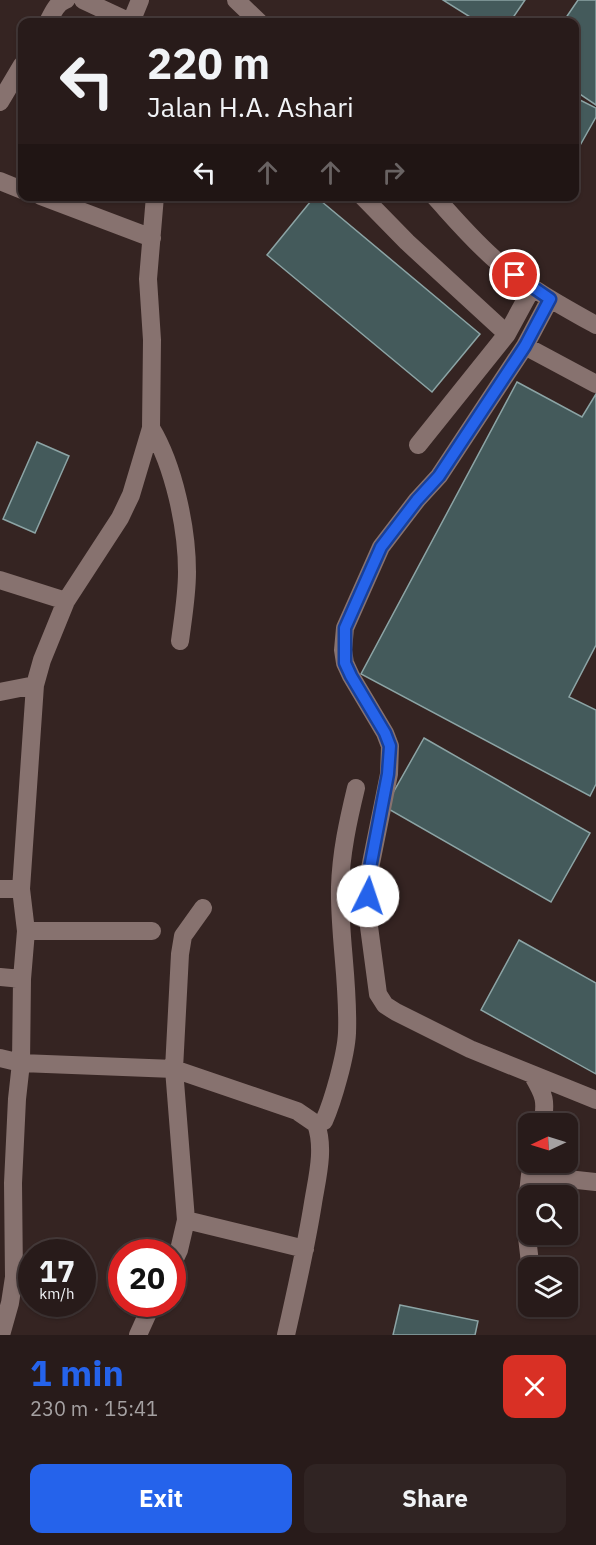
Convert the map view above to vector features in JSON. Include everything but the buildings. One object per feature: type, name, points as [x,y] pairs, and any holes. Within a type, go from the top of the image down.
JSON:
[{"type":"street","points":[[50,18],[54,10],[66,0]]},
{"type":"street","points":[[83,0],[121,18]]},
{"type":"street","points":[[132,18],[140,0]]},
{"type":"street","points":[[236,0],[255,18]]},
{"type":"street","points":[[0,102],[18,72]]},
{"type":"street","points":[[0,181],[18,188]]},
{"type":"street","points":[[54,201],[153,238]]},
{"type":"street","points":[[1,1335],[14,1277],[13,1183],[26,931],[21,889],[35,685],[42,660],[66,601],[120,518],[137,478],[151,428],[152,340],[148,279],[155,201]]},
{"type":"street","points":[[367,201],[407,242],[507,334]]},
{"type":"street","points":[[440,201],[484,249],[532,288],[596,325]]},
{"type":"street","points":[[418,445],[507,334],[532,288]]},
{"type":"street","points":[[550,299],[525,346],[439,476],[417,500],[381,547],[345,628],[343,650],[345,663],[351,676],[385,733],[390,746],[388,774],[369,873],[368,919],[378,994],[385,1005],[396,1012],[470,1049],[596,1100]]},
{"type":"street","points":[[525,346],[596,384]]},
{"type":"street","points":[[151,428],[166,454],[184,537],[187,572],[180,641]]},
{"type":"street","points":[[0,580],[66,601]]},
{"type":"street","points":[[0,692],[35,685]]},
{"type":"street","points":[[0,1058],[21,1062],[174,1069],[297,1111],[316,1124],[321,1124],[336,1088],[347,1035],[340,888],[344,843],[356,788]]},
{"type":"street","points":[[0,890],[21,889]]},
{"type":"street","points":[[182,1239],[186,1220],[174,1069],[180,954],[183,936],[203,908]]},
{"type":"street","points":[[26,931],[152,931]]},
{"type":"street","points":[[0,977],[22,979]]},
{"type":"street","points":[[533,1076],[545,1100],[545,1113]]},
{"type":"street","points":[[286,1335],[305,1249],[320,1146],[316,1124]]},
{"type":"street","points":[[529,1257],[525,1220],[531,1173]]},
{"type":"street","points":[[552,1173],[596,1182]]},
{"type":"street","points":[[186,1220],[305,1249]]},
{"type":"street","points":[[138,1335],[146,1317]]},
{"type":"route","points":[[368,896],[369,873],[391,759],[390,746],[385,733],[345,663],[343,650],[345,628],[381,547],[417,500],[439,476],[525,346],[550,299],[515,275]]}]
